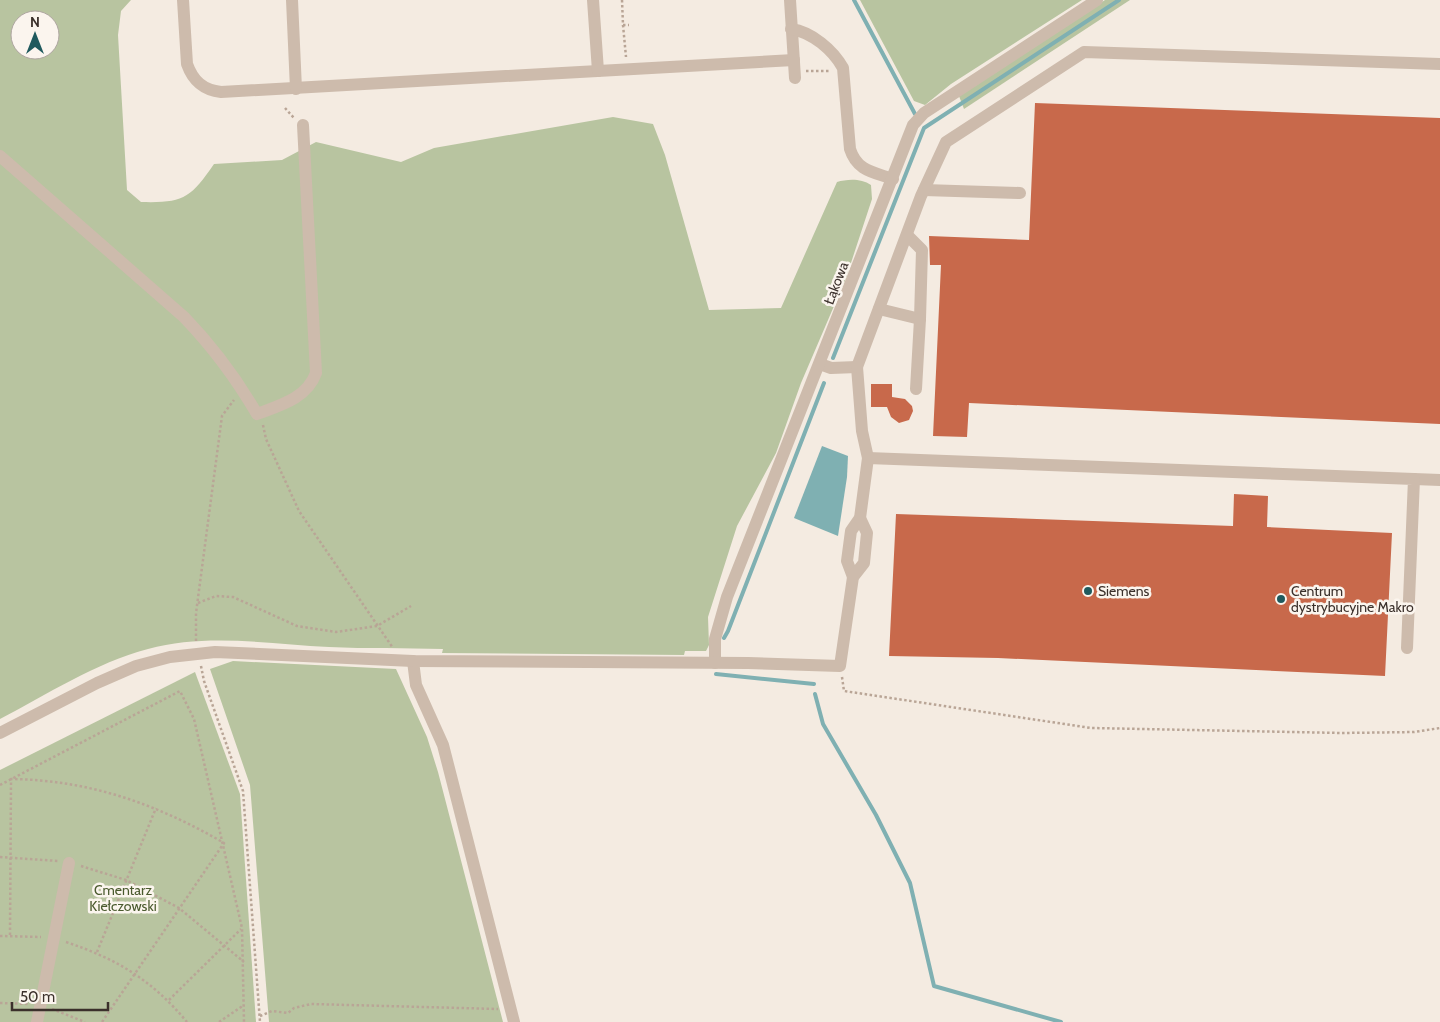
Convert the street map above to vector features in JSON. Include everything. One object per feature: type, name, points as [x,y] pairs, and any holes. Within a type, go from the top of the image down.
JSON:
[{"type":"street","points":[[184,0],[187,64],[198,83],[209,90],[221,92],[631,69],[794,69],[790,0]]},
{"type":"street","points":[[292,0],[296,89]]},
{"type":"street","points":[[593,0],[598,71]]},
{"type":"street","name":"Łąkowa","points":[[715,662],[714,639],[722,610],[893,179],[913,124],[924,113],[1097,0]]},
{"type":"street","points":[[792,29],[809,33],[839,60],[843,68],[850,149],[854,161],[862,168],[893,179]]},
{"type":"street","points":[[0,733],[97,682],[136,666],[170,657],[198,654],[246,652],[325,658],[413,661],[715,662],[840,666],[853,577],[864,563],[867,538],[867,533],[860,518],[868,458],[862,431],[857,367],[924,190],[946,142],[1084,52],[1440,64]]},
{"type":"street","points":[[0,156],[184,317],[210,344],[239,383],[257,414],[299,396],[307,389],[316,373],[303,125]]},
{"type":"street","points":[[924,190],[1020,193]]},
{"type":"street","points":[[907,235],[922,250],[916,389]]},
{"type":"street","points":[[879,309],[920,319]]},
{"type":"street","points":[[820,364],[831,368],[857,367]]},
{"type":"street","points":[[868,458],[1440,480]]},
{"type":"street","points":[[1407,648],[1414,479]]},
{"type":"street","points":[[413,661],[416,685],[433,720],[446,754],[514,1022]]},
{"type":"street","points":[[37,1022],[69,863]]},
{"type":"path","points":[[622,0],[627,62],[630,61],[631,69]]},
{"type":"path","points":[[623,25],[629,24]]},
{"type":"path","points":[[794,69],[836,71],[843,68]]},
{"type":"path","points":[[239,383],[234,400],[222,416],[196,630],[198,654],[204,681],[243,791],[260,1022]]},
{"type":"path","points":[[257,414],[266,439],[299,511],[387,640]]},
{"type":"path","points":[[198,604],[216,596],[233,597],[297,626],[336,632],[377,626],[411,606]]},
{"type":"path","points":[[840,666],[844,691],[1091,728],[1343,733],[1414,732],[1440,728]]},
{"type":"path","points":[[0,784],[180,691],[194,718],[242,928],[244,1022]]},
{"type":"path","points":[[11,779],[43,779],[85,786],[124,796],[190,823],[224,843]]},
{"type":"path","points":[[10,935],[11,779]]},
{"type":"path","points":[[97,952],[156,808]]},
{"type":"path","points":[[102,1022],[224,843]]},
{"type":"path","points":[[0,857],[69,863],[126,880],[179,908],[244,962]]},
{"type":"path","points":[[169,1000],[242,928]]},
{"type":"path","points":[[0,936],[10,935],[54,939],[97,952],[136,972],[169,1000],[187,1022]]},
{"type":"path","points":[[0,1002],[40,1005],[64,1012],[85,1022]]},
{"type":"path","points":[[260,1016],[272,1012],[288,1013],[294,1008],[311,1004],[371,1008],[510,1008]]},
{"type":"path","points":[[219,1022],[244,1005]]},
{"type":"green space","points":[[0,0],[131,0],[121,11],[118,35],[127,190],[141,202],[176,200],[184,197],[198,185],[214,164],[282,160],[316,142],[401,162],[434,148],[613,117],[653,124],[665,155],[709,310],[781,308],[837,182],[854,180],[863,181],[871,185],[872,199],[846,278],[801,383],[776,453],[737,526],[708,617],[709,645],[706,651],[685,651],[684,655],[442,653],[443,649],[343,648],[238,641],[193,642],[170,644],[128,655],[72,680],[0,719]]},
{"type":"green space","points":[[860,0],[1082,0],[951,84],[925,105],[914,101]]},
{"type":"green space","points":[[1105,0],[1130,0],[964,109],[959,96]]},
{"type":"green space","points":[[233,661],[396,669],[427,737],[438,772],[503,1022],[269,1022],[250,785],[210,669]]},
{"type":"green space","name":"Cmentarz Kiełczowski","points":[[195,672],[240,794],[256,1022],[0,1022],[0,770]]},
{"type":"water","points":[[822,446],[848,456],[847,477],[838,536],[794,518]]},
{"type":"building","points":[[1035,103],[1440,118],[1440,424],[969,403],[967,437],[933,436],[941,265],[930,265],[929,236],[1029,240]]},
{"type":"building","points":[[871,384],[892,384],[892,397],[905,399],[912,406],[913,411],[909,420],[899,423],[891,417],[887,407],[871,407]]},
{"type":"building","points":[[1234,494],[1268,496],[1267,527],[1392,533],[1385,676],[998,658],[889,656],[896,514],[1233,526]]},
{"type":"waterway","points":[[854,0],[915,114]]},
{"type":"waterway","points":[[833,358],[924,128],[1119,0]]},
{"type":"waterway","points":[[724,638],[824,383]]},
{"type":"waterway","points":[[716,674],[814,684]]},
{"type":"waterway","points":[[815,694],[823,724],[876,815],[910,883],[934,986],[1061,1022]]},
{"type":"place","name":"Siemens","points":[[1088,591]]},
{"type":"place","name":"Centrum dystrybucyjne Makro","points":[[1281,599]]}]
